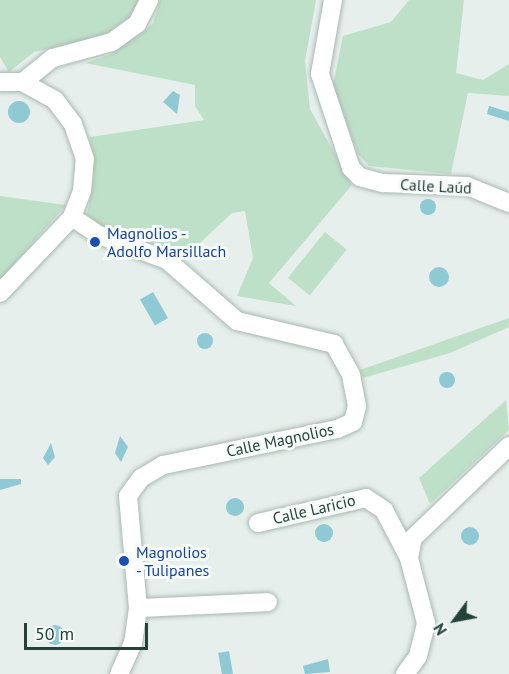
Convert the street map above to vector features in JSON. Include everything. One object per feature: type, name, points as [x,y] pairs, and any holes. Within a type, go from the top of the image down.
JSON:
[{"type":"street","points":[[23,82],[53,58],[112,42],[137,24],[149,0]]},
{"type":"street","name":"Calle Laúd","points":[[333,0],[320,74],[345,157],[360,177],[383,183],[467,186],[509,203]]},
{"type":"street","points":[[0,82],[23,82],[55,100],[76,133],[85,159],[72,217],[0,293]]},
{"type":"street","name":"Calle Magnolios","points":[[72,217],[99,235],[167,260],[237,321],[334,344],[351,375],[357,406],[353,422],[337,429],[163,465],[141,478],[129,496],[138,608],[132,643],[119,674]]},
{"type":"street","points":[[409,558],[413,538],[429,520],[509,446]]},
{"type":"street","name":"Calle Laricio","points":[[258,523],[366,498],[384,510],[409,558],[426,623],[418,656],[405,674]]},
{"type":"street","points":[[138,608],[268,602]]},
{"type":"green space","points":[[0,0],[139,0],[131,17],[99,38],[34,52],[9,72],[0,57]]},
{"type":"green space","points":[[160,0],[316,0],[305,61],[310,109],[352,185],[269,283],[296,306],[237,296],[253,258],[245,211],[232,213],[185,257],[102,226],[87,215],[94,176],[90,137],[204,120],[195,106],[195,85],[85,63],[109,55],[144,31],[153,23]]},
{"type":"green space","points":[[409,0],[464,0],[456,73],[483,80],[509,64],[509,96],[468,93],[451,174],[369,166],[358,154],[333,85],[343,36],[391,22]]},
{"type":"green space","points":[[0,196],[66,205],[0,280]]},
{"type":"green space","points":[[325,232],[347,250],[310,295],[288,278]]},
{"type":"green space","points":[[509,318],[509,327],[450,353],[363,378],[360,370]]},
{"type":"green space","points":[[506,400],[509,430],[430,504],[419,478]]},
{"type":"water","points":[[173,91],[180,95],[177,114],[163,102]]},
{"type":"water","points":[[19,101],[29,108],[30,112],[23,122],[19,123],[9,116],[8,112],[15,102]]},
{"type":"water","points":[[489,106],[509,112],[509,121],[487,114]]},
{"type":"water","points":[[425,199],[431,199],[436,207],[434,213],[425,215],[420,210],[420,204]]},
{"type":"water","points":[[435,267],[443,267],[449,273],[449,281],[443,287],[435,287],[429,281],[429,273]]},
{"type":"water","points":[[153,292],[168,318],[155,325],[140,300]]},
{"type":"water","points":[[205,333],[211,335],[213,341],[211,347],[205,349],[199,347],[197,341],[199,335]]},
{"type":"water","points":[[444,372],[450,372],[455,380],[453,386],[444,388],[439,383],[439,377]]},
{"type":"water","points":[[120,436],[128,447],[121,462],[115,453]]},
{"type":"water","points":[[51,443],[55,457],[48,465],[43,458]]},
{"type":"water","points":[[0,479],[21,479],[21,484],[0,490]]},
{"type":"water","points":[[235,498],[241,501],[244,507],[241,513],[235,516],[229,513],[226,507],[229,501]]},
{"type":"water","points":[[324,524],[330,527],[333,533],[330,539],[324,542],[318,539],[315,533],[318,527]]},
{"type":"water","points":[[470,527],[476,530],[479,536],[476,542],[470,545],[464,542],[461,536],[464,530]]},
{"type":"water","points":[[55,625],[62,628],[65,635],[62,642],[55,645],[48,642],[45,635],[48,628]]},
{"type":"water","points":[[229,651],[233,674],[222,674],[218,653]]},
{"type":"water","points":[[328,659],[330,672],[305,674],[303,666]]},
{"type":"place","name":"Magnolios - Adolfo Marsillach","points":[[95,242]]},
{"type":"place","name":"Magnolios - Tulipanes","points":[[124,561]]}]
